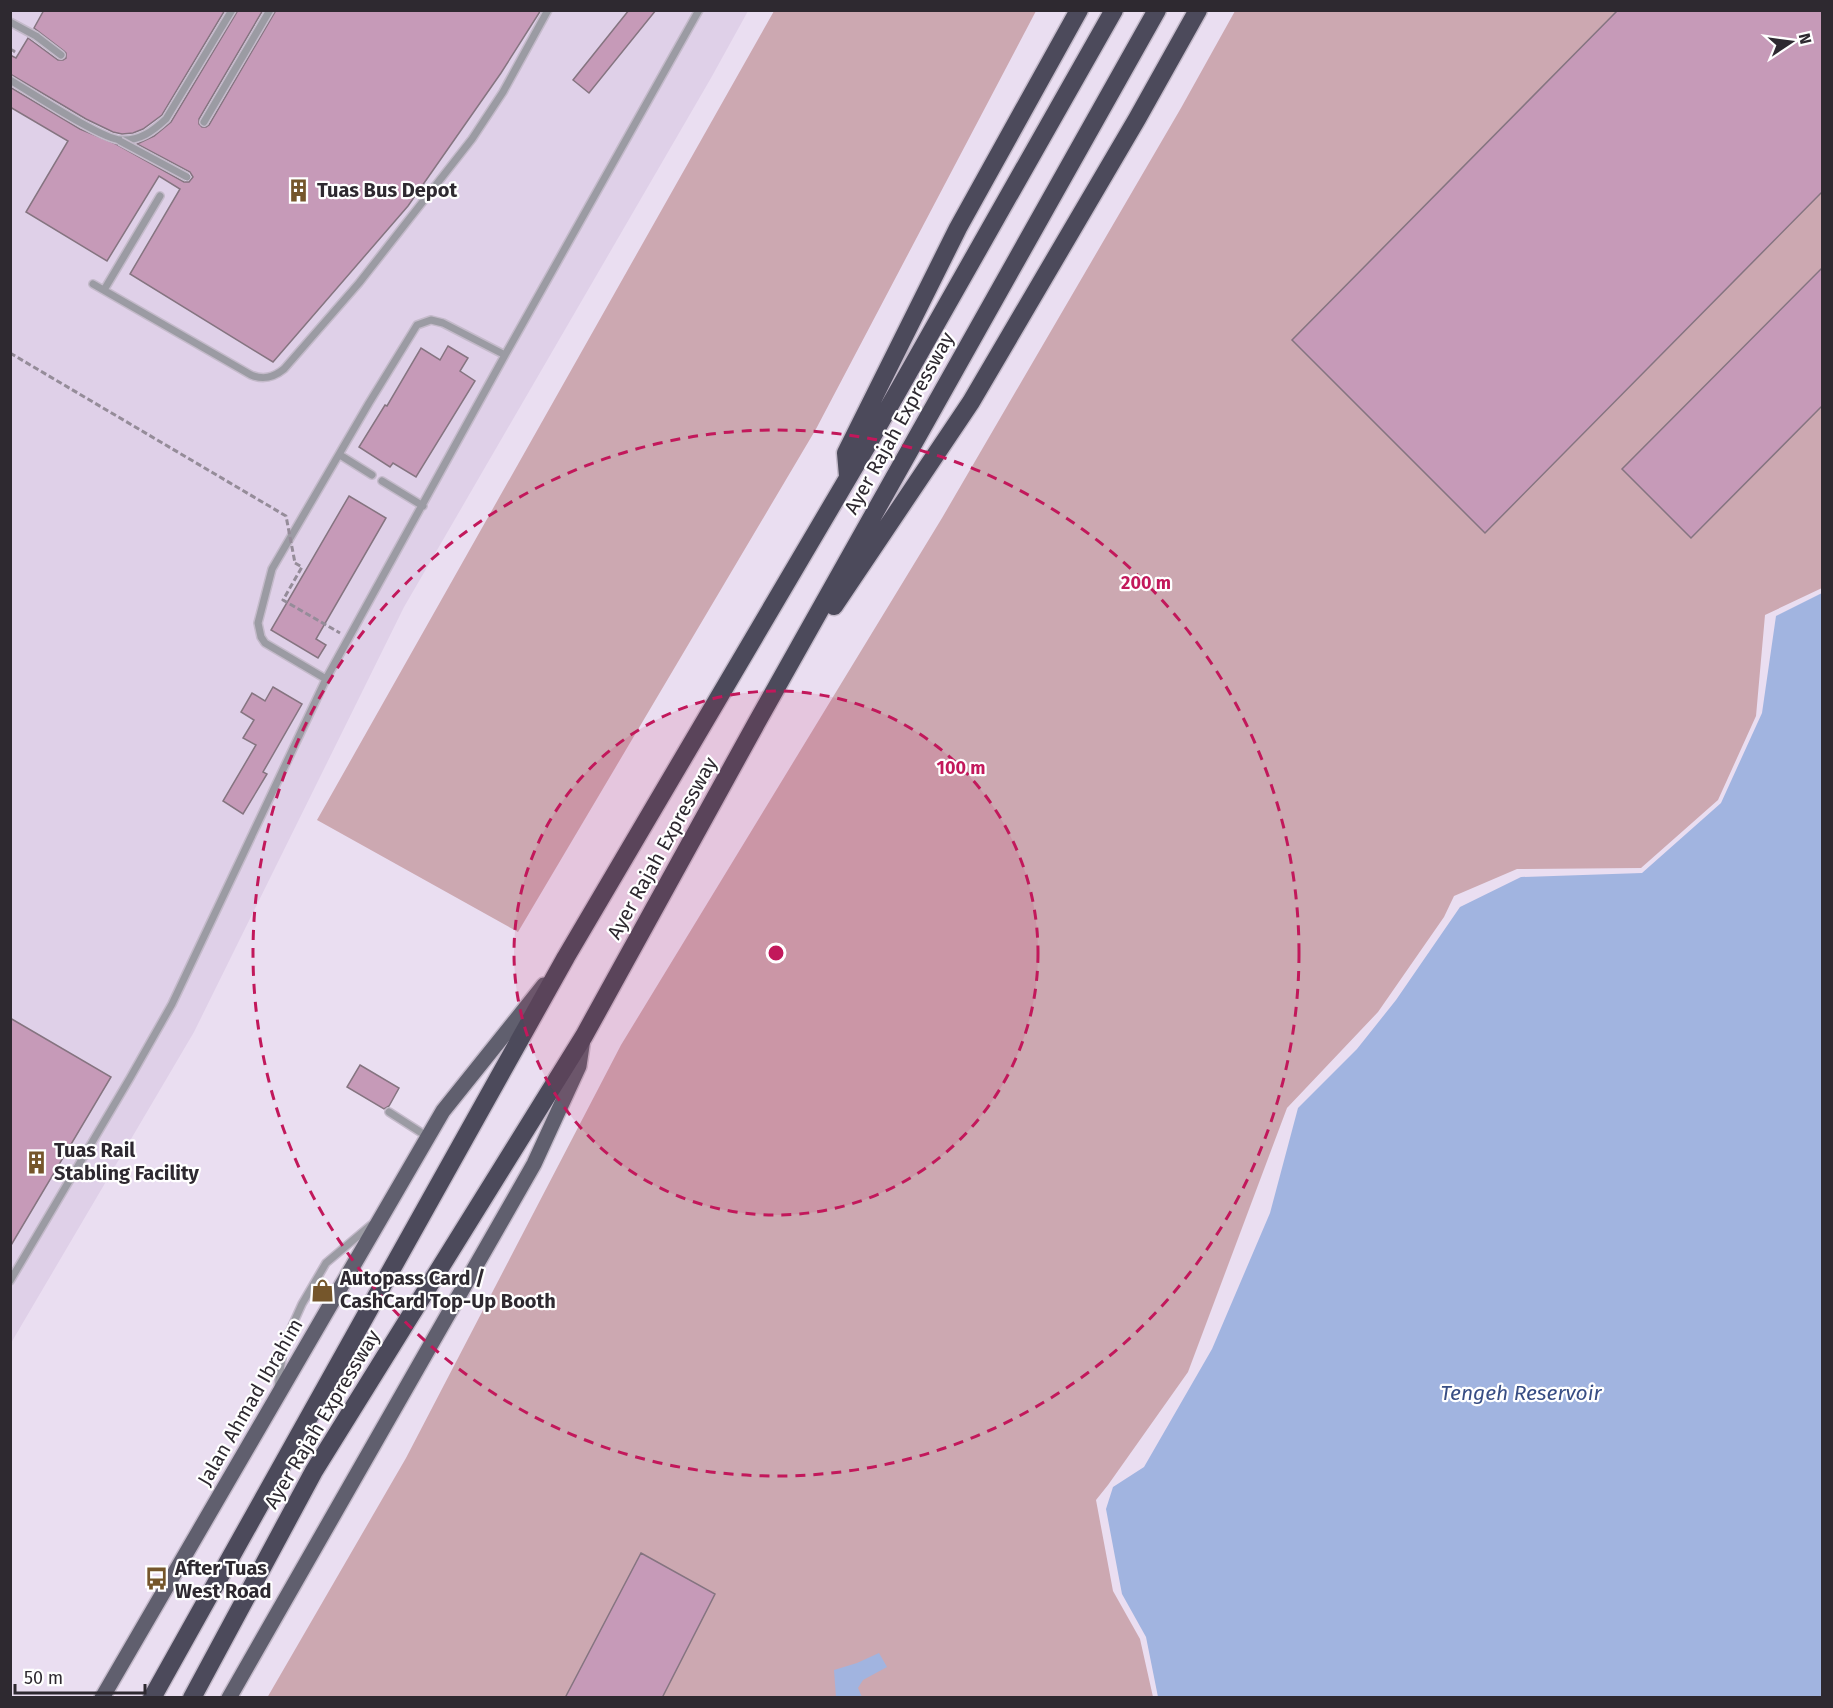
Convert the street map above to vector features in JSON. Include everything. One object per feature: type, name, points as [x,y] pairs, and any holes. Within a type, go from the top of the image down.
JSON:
[{"type":"highway","points":[[848,476],[846,453],[958,228],[1079,10]]},
{"type":"highway","name":"Ayer Rajah Expressway","points":[[152,1698],[566,957],[868,444],[1114,10]]},
{"type":"highway","name":"Ayer Rajah Expressway","points":[[192,1698],[314,1471],[584,1036],[1156,10]]},
{"type":"highway","points":[[757,722],[971,402],[1137,119],[1198,10]]},
{"type":"main road","name":"Jalan Ahmad Ibrahim","points":[[102,1698],[443,1111],[566,957]]},
{"type":"main road","points":[[229,1698],[534,1164],[579,1066],[584,1036]]},
{"type":"lane","points":[[120,141],[146,135],[166,119],[232,10]]},
{"type":"lane","points":[[204,123],[270,10]]},
{"type":"lane","points":[[93,284],[251,375],[268,378],[277,375],[359,283],[472,139],[503,92],[548,10]]},
{"type":"lane","points":[[10,1281],[172,1004],[326,679],[699,10]]},
{"type":"lane","points":[[10,22],[36,36],[60,55]]},
{"type":"lane","points":[[10,80],[96,131],[120,141],[187,177]]},
{"type":"lane","points":[[104,290],[160,196]]},
{"type":"lane","points":[[326,679],[265,643],[261,638],[258,623],[272,569],[417,326],[431,320],[443,323],[505,355]]},
{"type":"lane","points":[[340,455],[372,475]]},
{"type":"lane","points":[[382,481],[423,506]]},
{"type":"lane","points":[[389,1112],[428,1137]]},
{"type":"lane","points":[[276,1398],[284,1344],[302,1304],[326,1263],[383,1215]]},
{"type":"path","points":[[10,49],[14,51],[10,56]]},
{"type":"path","points":[[10,353],[286,516],[295,563],[302,567],[283,600],[349,638]]},
{"type":"shaded area","points":[[11,11],[748,11],[404,607],[194,1032],[11,1343]]},
{"type":"shaded area","points":[[774,11],[1036,11],[816,429],[518,932],[317,820]]},
{"type":"shaded area","points":[[1235,11],[1822,11],[1822,588],[1765,615],[1756,716],[1718,800],[1641,868],[1517,869],[1454,896],[1444,917],[1378,1012],[1287,1108],[1188,1372],[1096,1500],[1113,1591],[1140,1639],[1153,1697],[267,1698],[406,1458],[621,1045],[942,518]]},
{"type":"water","name":"Tengeh Reservoir","points":[[1822,593],[1822,1697],[1158,1697],[1146,1637],[1122,1594],[1106,1509],[1113,1487],[1144,1467],[1212,1349],[1270,1213],[1298,1108],[1357,1049],[1396,1000],[1460,907],[1521,877],[1642,873],[1721,803],[1762,713],[1776,616]]},
{"type":"water","points":[[879,1653],[887,1667],[863,1680],[858,1688],[862,1697],[836,1697],[834,1670]]},
{"type":"building","points":[[44,10],[225,10],[162,115],[143,129],[122,134],[86,119],[10,74],[10,55],[16,58],[28,38],[58,60],[66,58],[64,51],[34,28]]},
{"type":"building","name":"Tuas Bus Depot","points":[[238,10],[263,10],[199,119],[202,127],[209,125],[276,10],[541,10],[501,73],[408,206],[273,362],[130,274],[180,189],[159,176],[107,261],[26,212],[68,141],[10,107],[10,87],[80,129],[116,144],[184,182],[189,182],[193,177],[190,172],[137,144],[154,136],[171,122]]},
{"type":"building","points":[[629,10],[656,10],[589,93],[573,80]]},
{"type":"building","points":[[1618,10],[1822,10],[1822,192],[1485,533],[1292,340]]},
{"type":"building","points":[[1822,268],[1822,406],[1691,538],[1622,469]]},
{"type":"building","points":[[448,346],[468,358],[460,371],[475,381],[416,477],[393,463],[390,467],[359,447],[385,405],[387,406],[421,348],[440,360]]},
{"type":"building","points":[[349,496],[386,518],[316,639],[326,645],[318,658],[271,630]]},
{"type":"building","points":[[273,687],[302,704],[263,772],[267,774],[243,814],[223,801],[256,745],[243,738],[254,720],[241,712],[252,693],[265,701]]},
{"type":"building","name":"Tuas Rail Stabling Facility","points":[[10,1018],[111,1077],[10,1247]]},
{"type":"building","points":[[360,1065],[399,1088],[389,1106],[384,1109],[347,1087]]},
{"type":"building","points":[[641,1553],[715,1594],[662,1698],[565,1698]]},
{"type":"place","name":"Tuas Bus Depot","points":[[299,190]]},
{"type":"place","name":"Tuas Rail Stabling Facility","points":[[36,1162]]},
{"type":"place","name":"Autopass Card / CashCard Top-Up Booth","points":[[322,1290]]},
{"type":"place","name":"After Tuas West Road","points":[[157,1579]]}]
